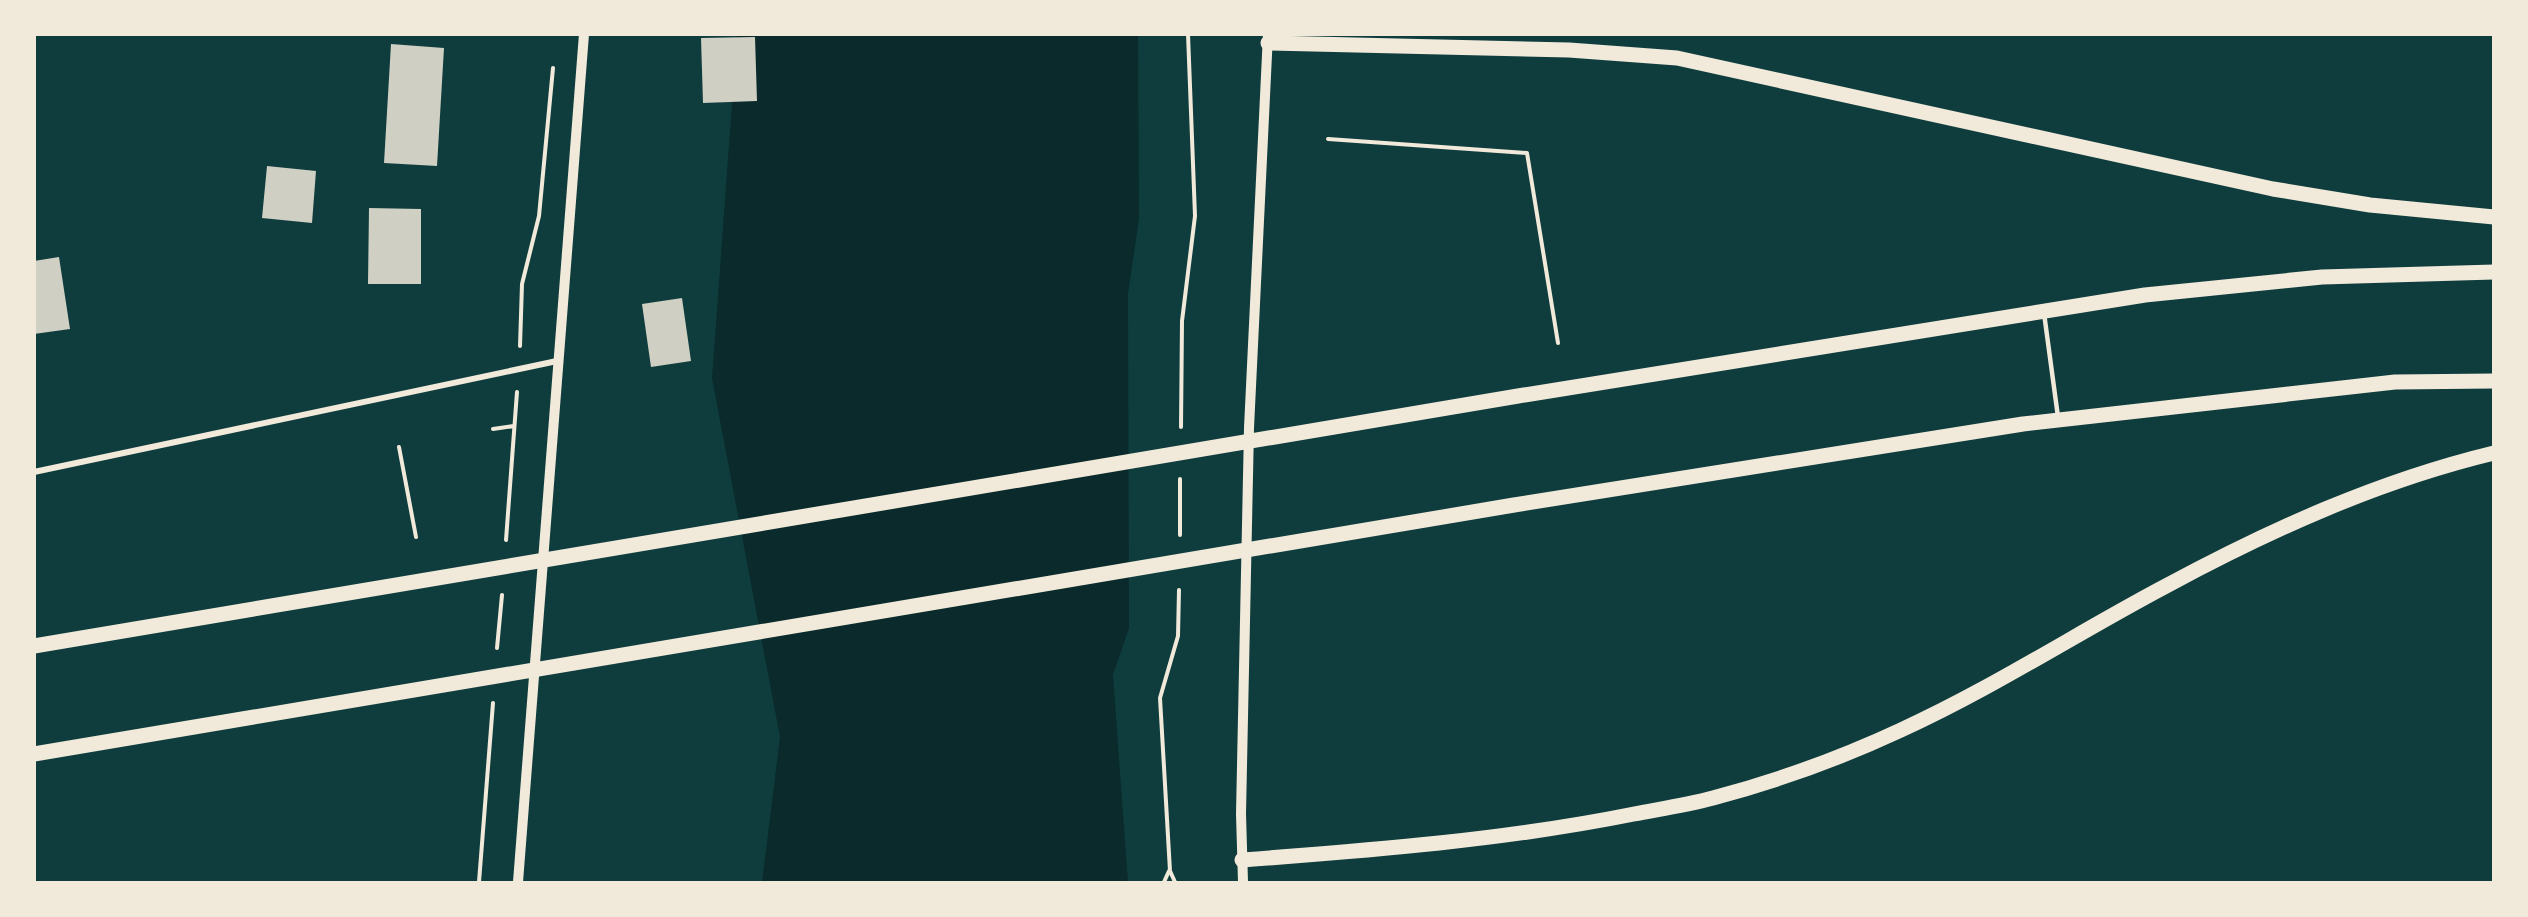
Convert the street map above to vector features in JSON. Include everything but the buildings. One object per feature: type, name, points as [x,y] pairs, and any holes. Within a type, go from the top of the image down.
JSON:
[{"type":"main road","points":[[1268,39],[1569,50],[1677,58],[2273,189],[2370,206],[2493,217]]},
{"type":"main road","points":[[34,646],[1518,396],[2145,295],[2322,277],[2493,272]]},
{"type":"main road","points":[[34,754],[1514,505],[2059,420],[2395,382],[2493,381]]},
{"type":"main road","points":[[1242,860],[1395,849],[1575,826],[1712,799],[1808,769],[1902,729],[2036,660],[2166,586],[2294,522],[2390,483],[2493,453]]},
{"type":"street","points":[[518,882],[584,34]]},
{"type":"street","points":[[1243,882],[1249,428],[1268,39]]},
{"type":"street","points":[[34,472],[557,361]]},
{"type":"lane","points":[[2043,312],[2059,420]]},
{"type":"path","points":[[522,302],[522,284],[539,216],[548,102],[554,63]]},
{"type":"path","points":[[1328,139],[1527,153],[1558,343]]},
{"type":"path","points":[[493,429],[514,426]]},
{"type":"path","points":[[399,447],[416,537]]},
{"type":"path","points":[[1164,882],[1170,871],[1175,882]]},
{"type":"water","points":[[737,35],[1138,35],[1139,219],[1128,294],[1129,628],[1113,675],[1128,882],[762,882],[780,737],[712,378]]}]
